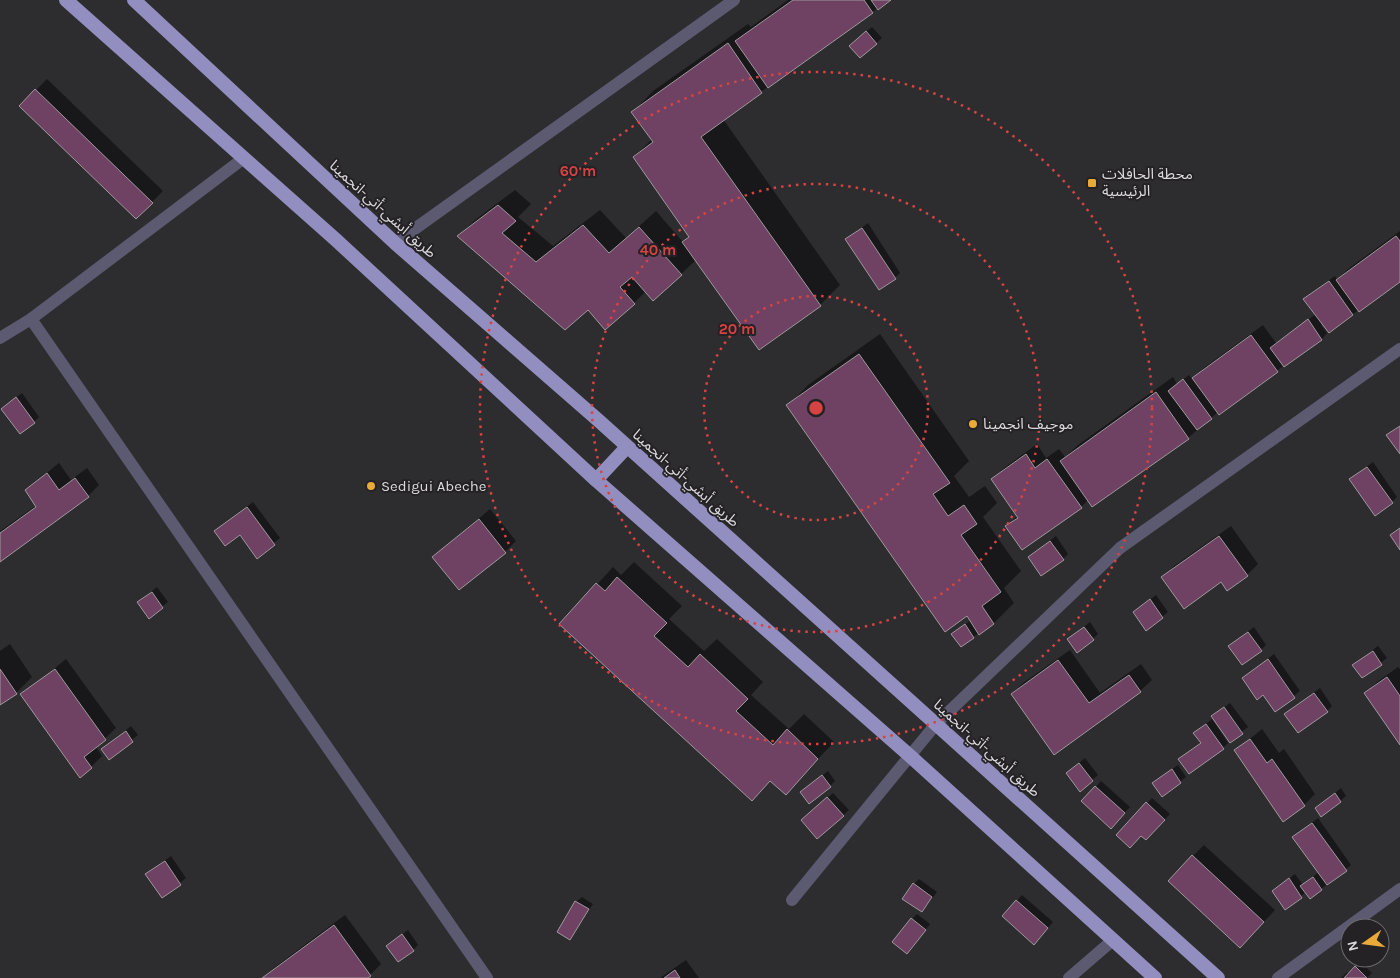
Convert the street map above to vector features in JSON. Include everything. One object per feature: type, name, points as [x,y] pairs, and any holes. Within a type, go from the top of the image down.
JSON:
[{"type":"highway","points":[[66,0],[244,158],[596,480],[909,755],[1155,978]]},
{"type":"highway","name":"طريق أبشي-أتي-انجمينا","points":[[134,0],[394,243],[627,447],[1218,978]]},
{"type":"highway","points":[[596,480],[627,447]]},
{"type":"street","points":[[394,243],[734,0]]},
{"type":"street","points":[[0,338],[31,319],[244,158]]},
{"type":"street","points":[[31,319],[487,978]]},
{"type":"street","points":[[792,900],[936,724],[1120,548],[1400,349]]},
{"type":"street","points":[[1278,978],[1400,889]]},
{"type":"street","points":[[1069,978],[1113,940]]},
{"type":"building","points":[[793,0],[864,0],[873,13],[768,88],[735,41]]},
{"type":"building","points":[[871,0],[891,0],[878,10]]},
{"type":"building","points":[[866,31],[877,44],[860,58],[849,46]]},
{"type":"building","points":[[728,43],[762,93],[701,137],[821,306],[759,350],[682,242],[689,237],[633,157],[653,142],[631,112]]},
{"type":"building","points":[[35,89],[153,203],[136,219],[19,106]]},
{"type":"building","points":[[498,205],[516,221],[502,233],[536,262],[583,225],[609,253],[639,227],[682,275],[653,301],[632,277],[620,287],[635,304],[605,330],[588,310],[565,330],[457,236]]},
{"type":"building","points":[[862,228],[896,279],[879,290],[845,239]]},
{"type":"building","points":[[1396,236],[1400,241],[1400,282],[1359,312],[1336,280]]},
{"type":"building","points":[[1329,281],[1353,315],[1329,333],[1303,299]]},
{"type":"building","points":[[1308,319],[1322,340],[1284,367],[1270,348]]},
{"type":"building","points":[[1251,335],[1278,372],[1219,415],[1192,378]]},
{"type":"building","points":[[859,354],[950,483],[933,494],[948,516],[964,505],[977,524],[961,535],[1001,592],[982,606],[994,624],[979,635],[967,616],[945,632],[786,405]]},
{"type":"building","points":[[1183,379],[1212,419],[1197,430],[1168,391]]},
{"type":"building","points":[[1156,392],[1189,439],[1092,507],[1060,461]]},
{"type":"building","points":[[16,397],[35,423],[20,434],[1,409]]},
{"type":"building","points":[[1400,426],[1400,454],[1386,435]]},
{"type":"building","points":[[1026,454],[1035,468],[1047,459],[1082,508],[1022,550],[1005,526],[1018,518],[991,479]]},
{"type":"building","points":[[1367,467],[1393,503],[1375,516],[1349,479]]},
{"type":"building","points":[[47,473],[59,490],[75,478],[89,497],[0,562],[0,533],[36,507],[25,490]]},
{"type":"building","points":[[247,507],[275,545],[257,559],[240,535],[225,546],[214,531]]},
{"type":"building","points":[[479,519],[506,553],[459,590],[432,557]]},
{"type":"building","points":[[1400,528],[1400,550],[1390,535]]},
{"type":"building","points":[[1219,536],[1248,576],[1227,591],[1221,582],[1184,609],[1161,577]]},
{"type":"building","points":[[1050,541],[1064,560],[1041,576],[1028,557]]},
{"type":"building","points":[[617,577],[667,623],[654,636],[688,667],[700,654],[748,699],[736,711],[773,745],[787,729],[818,759],[786,795],[770,781],[752,801],[559,624],[596,583],[605,591]]},
{"type":"building","points":[[152,592],[163,608],[149,619],[137,602]]},
{"type":"building","points":[[1150,599],[1163,618],[1146,631],[1133,612]]},
{"type":"building","points":[[965,624],[974,638],[961,647],[951,634]]},
{"type":"building","points":[[1084,627],[1094,640],[1077,653],[1067,639]]},
{"type":"building","points":[[1248,632],[1262,651],[1242,665],[1228,646]]},
{"type":"building","points":[[1373,651],[1382,665],[1362,678],[1352,665]]},
{"type":"building","points":[[1268,659],[1295,698],[1275,712],[1263,695],[1257,700],[1242,678]]},
{"type":"building","points":[[1058,660],[1089,703],[1129,675],[1141,692],[1054,755],[1011,694]]},
{"type":"building","points":[[0,669],[17,694],[0,705]]},
{"type":"building","points":[[55,669],[106,740],[84,757],[92,768],[80,778],[20,694]]},
{"type":"building","points":[[1387,677],[1400,696],[1400,745],[1364,693]]},
{"type":"building","points":[[1314,693],[1328,712],[1298,733],[1284,714]]},
{"type":"building","points":[[1224,707],[1243,734],[1230,743],[1211,716]]},
{"type":"building","points":[[1206,724],[1224,749],[1189,774],[1178,759],[1201,743],[1193,733]]},
{"type":"building","points":[[126,731],[133,742],[109,760],[101,749]]},
{"type":"building","points":[[1250,739],[1267,763],[1272,759],[1305,806],[1283,822],[1234,750]]},
{"type":"building","points":[[1079,763],[1093,781],[1080,792],[1066,773]]},
{"type":"building","points":[[1172,769],[1181,783],[1162,797],[1152,783]]},
{"type":"building","points":[[822,775],[831,787],[809,804],[800,792]]},
{"type":"building","points":[[1095,786],[1125,813],[1111,829],[1081,801]]},
{"type":"building","points":[[1335,793],[1341,802],[1321,817],[1315,808]]},
{"type":"building","points":[[827,797],[844,816],[817,839],[801,820]]},
{"type":"building","points":[[1146,802],[1165,820],[1146,840],[1141,836],[1130,848],[1116,835]]},
{"type":"building","points":[[1312,823],[1347,871],[1327,885],[1292,837]]},
{"type":"building","points":[[1192,855],[1264,922],[1240,948],[1168,881]]},
{"type":"building","points":[[165,861],[181,885],[162,898],[145,874]]},
{"type":"building","points":[[1313,877],[1322,890],[1310,899],[1300,886]]},
{"type":"building","points":[[1289,878],[1302,898],[1285,910],[1272,891]]},
{"type":"building","points":[[913,883],[932,897],[922,912],[902,899]]},
{"type":"building","points":[[1016,900],[1048,928],[1034,945],[1002,916]]},
{"type":"building","points":[[575,901],[589,909],[570,940],[557,932]]},
{"type":"building","points":[[911,918],[926,930],[907,954],[892,942]]},
{"type":"building","points":[[334,925],[371,976],[368,978],[262,978]]},
{"type":"building","points":[[402,934],[414,951],[398,962],[386,946]]},
{"type":"building","points":[[1353,968],[1357,968],[1367,978],[1344,978]]},
{"type":"building","points":[[675,970],[680,978],[664,978]]},
{"type":"place","name":"محطة الحافلات الرئيسية","points":[[1092,183]]},
{"type":"place","name":"موجيف انجمينا","points":[[973,424]]},
{"type":"place","name":"Sedigui Abeche","points":[[371,486]]}]
